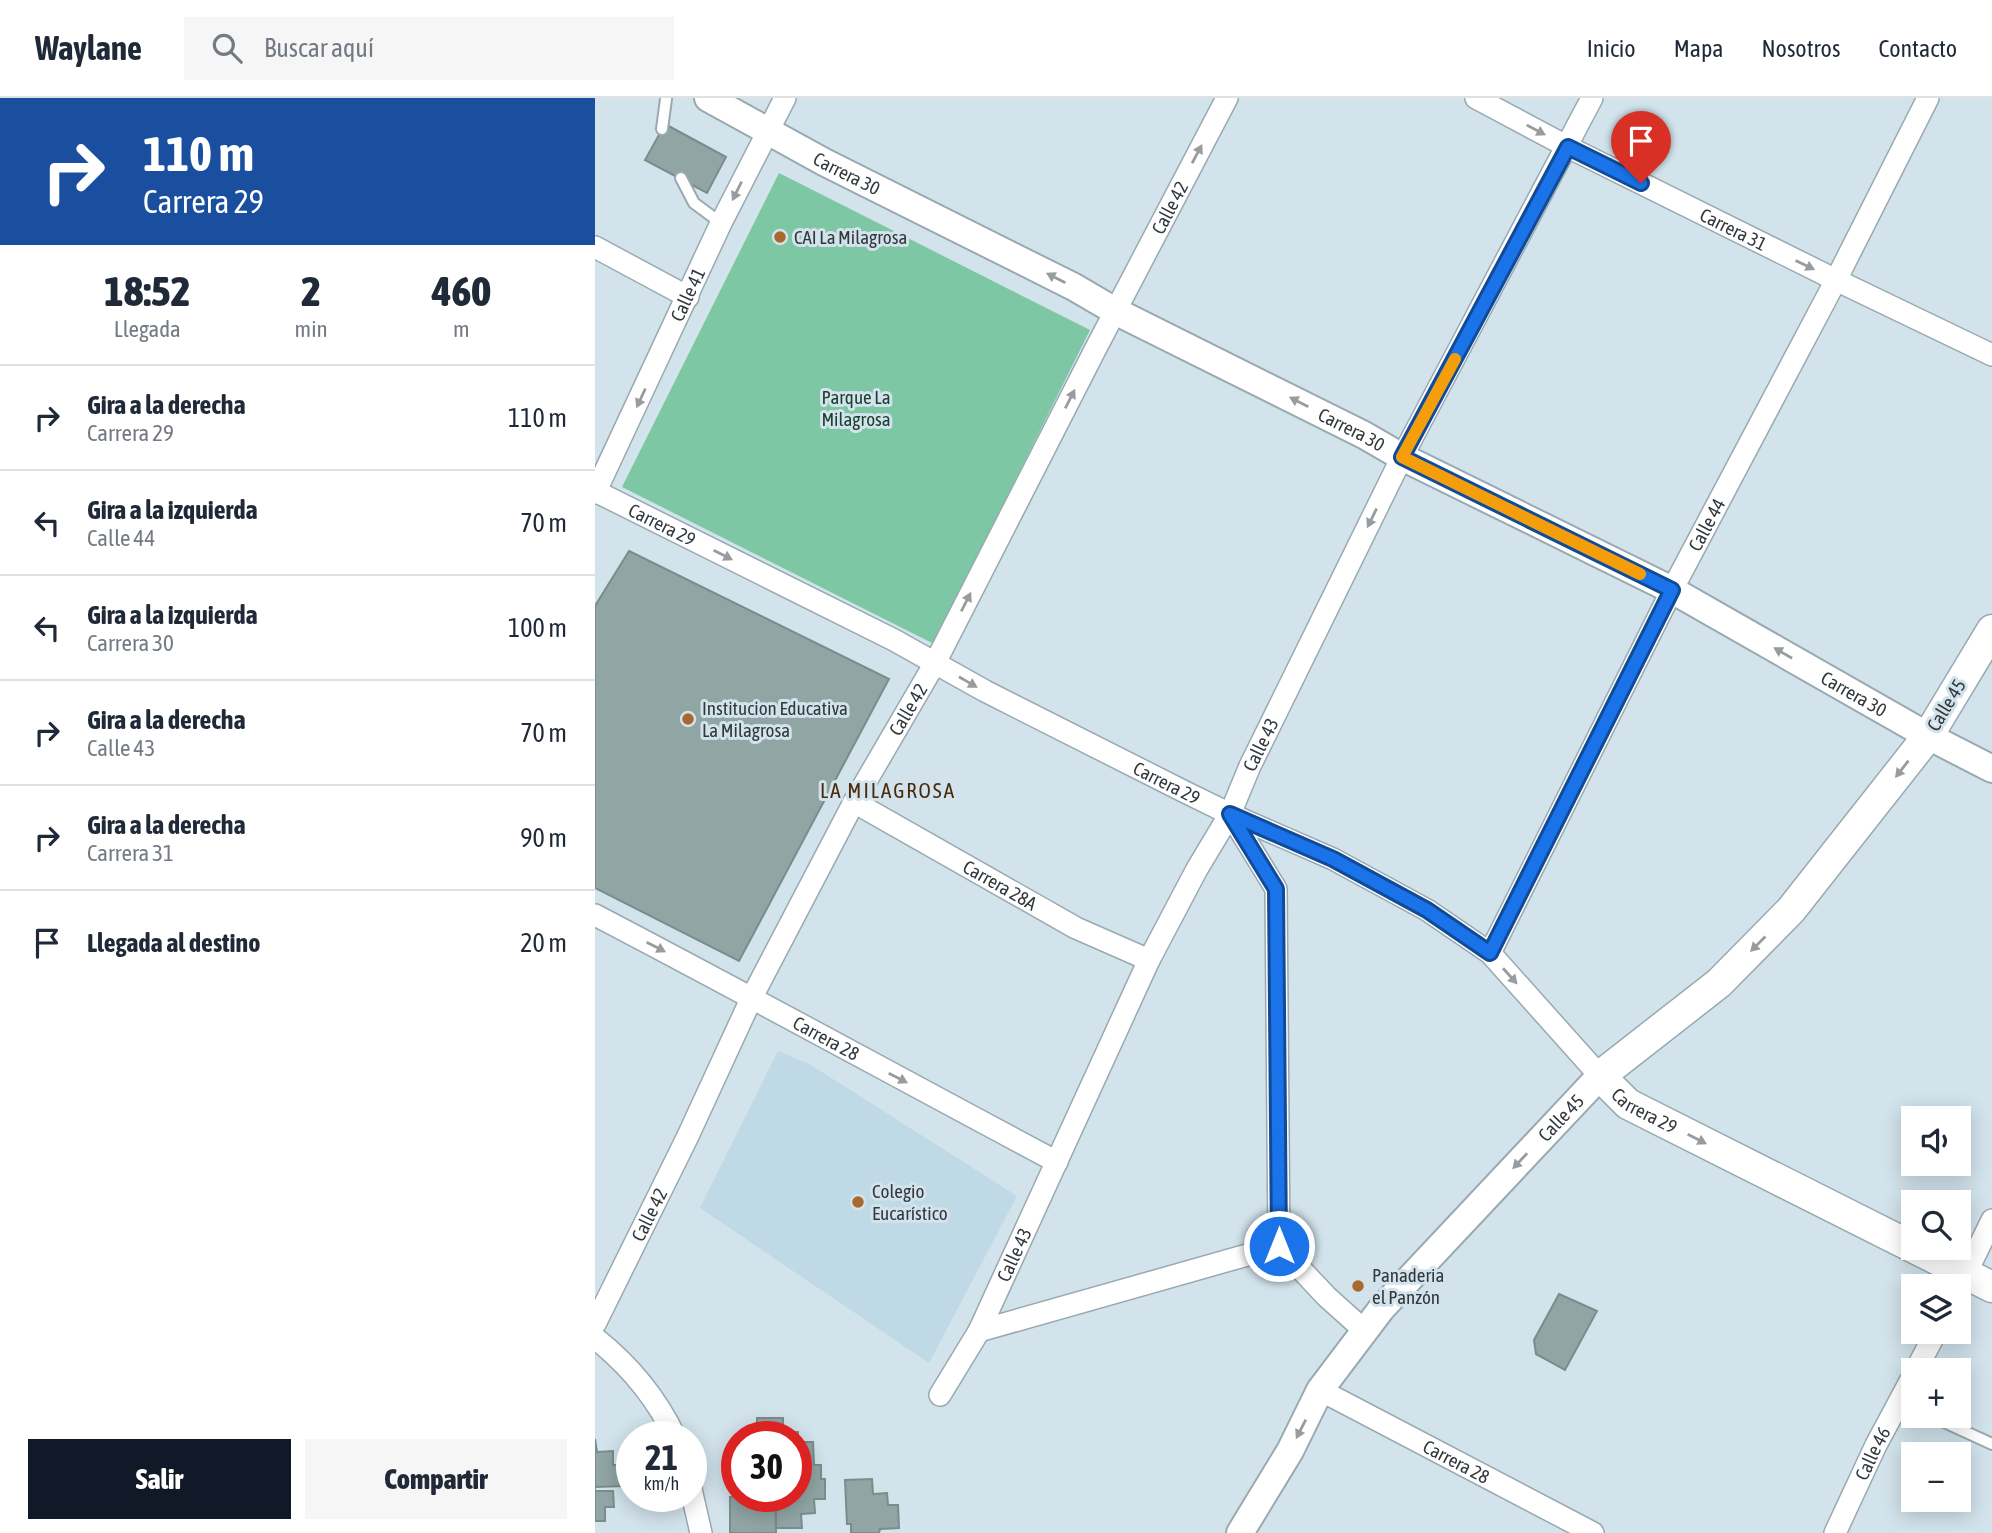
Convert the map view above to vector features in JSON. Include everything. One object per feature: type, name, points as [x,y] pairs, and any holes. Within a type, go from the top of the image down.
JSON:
[{"type":"main road","name":"Calle 45","points":[[1600,1076],[1719,983],[1791,911],[1928,736],[1992,629]]},
{"type":"main road","name":"Carrera 29","points":[[1600,1076],[1628,1104],[1972,1284]]},
{"type":"street","name":"Carrera 30","points":[[708,98],[824,162],[1074,287],[1115,311],[1672,590],[1928,736],[1992,769]]},
{"type":"street","name":"Calle 41","points":[[595,492],[721,223],[785,98]]},
{"type":"street","name":"Calle 42","points":[[595,1324],[687,1138],[752,997],[854,802],[935,663],[1227,98]]},
{"type":"street","name":"Carrera 31","points":[[1476,98],[1568,147],[1992,355]]},
{"type":"street","name":"Calle 43","points":[[940,1395],[979,1331],[1149,960],[1197,869],[1230,814],[1250,766],[1402,457],[1592,98]]},
{"type":"street","name":"Calle 44","points":[[1490,953],[1672,590],[1836,280],[1928,98]]},
{"type":"street","points":[[595,247],[688,297]]},
{"type":"street","name":"Carrera 29","points":[[595,492],[1230,814],[1333,859],[1427,910],[1490,953],[1600,1076]]},
{"type":"street","name":"Carrera 28A","points":[[854,802],[1076,928],[1149,960]]},
{"type":"street","points":[[1230,814],[1276,889],[1279,1246],[1327,1297],[1365,1331]]},
{"type":"street","name":"Carrera 28","points":[[595,915],[1057,1162]]},
{"type":"street","name":"Calle 45","points":[[1240,1533],[1290,1451],[1320,1390],[1383,1308],[1600,1076]]},
{"type":"street","points":[[1972,1284],[1992,1220]]},
{"type":"street","points":[[979,1331],[1279,1246]]},
{"type":"street","points":[[595,1338],[623,1360],[668,1421]]},
{"type":"street","name":"Carrera 28","points":[[1320,1390],[1593,1533]]},
{"type":"street","name":"Calle 46","points":[[1835,1533],[1901,1413]]},
{"type":"street","points":[[696,1512],[701,1533]]},
{"type":"lane","points":[[662,129],[666,99]]},
{"type":"lane","points":[[681,178],[694,203],[721,223]]},
{"type":"lane","points":[[1957,1428],[1992,1444]]},
{"type":"shaded area","name":"Colegio Eucarístico","points":[[778,1051],[811,1065],[1017,1196],[929,1363],[700,1208]]},
{"type":"green space","name":"Parque La Milagrosa","points":[[779,173],[1090,330],[934,644],[622,487]]},
{"type":"building","points":[[665,124],[726,157],[707,193],[645,160]]},
{"type":"building","points":[[629,551],[889,679],[739,961],[595,888],[595,606]]},
{"type":"building","points":[[1559,1294],[1597,1311],[1565,1370],[1536,1354],[1534,1340]]},
{"type":"building","points":[[757,1418],[783,1418],[783,1421],[757,1421]]},
{"type":"building","points":[[595,1439],[597,1452],[613,1451],[616,1486],[595,1487]]},
{"type":"building","points":[[813,1442],[814,1465],[821,1465],[821,1479],[825,1479],[825,1499],[814,1499],[815,1513],[801,1514],[802,1528],[776,1528],[776,1512],[812,1512]]},
{"type":"building","points":[[872,1479],[873,1494],[887,1493],[888,1505],[898,1505],[899,1528],[880,1529],[879,1533],[851,1533],[851,1524],[847,1524],[845,1480]]},
{"type":"building","points":[[595,1491],[613,1491],[614,1507],[605,1507],[605,1521],[595,1521]]},
{"type":"building","points":[[730,1512],[775,1512],[776,1533],[730,1533]]},
{"type":"slow traffic","points":[[1455,359],[1402,457],[1640,574]]},
{"type":"place","name":"CAI La Milagrosa","points":[[780,237]]},
{"type":"place","name":"Institucion Educativa La Milagrosa","points":[[688,719]]},
{"type":"place","name":"Colegio Eucarístico","points":[[858,1202]]},
{"type":"place","name":"Panaderia el Panzón","points":[[1358,1286]]},
{"type":"district","name":"LA MILAGROSA","points":[[888,791]]},
{"type":"route","points":[[1279,1246],[1276,889],[1230,814],[1333,859],[1427,910],[1490,953],[1672,590],[1402,457],[1568,147],[1641,183]]}]
